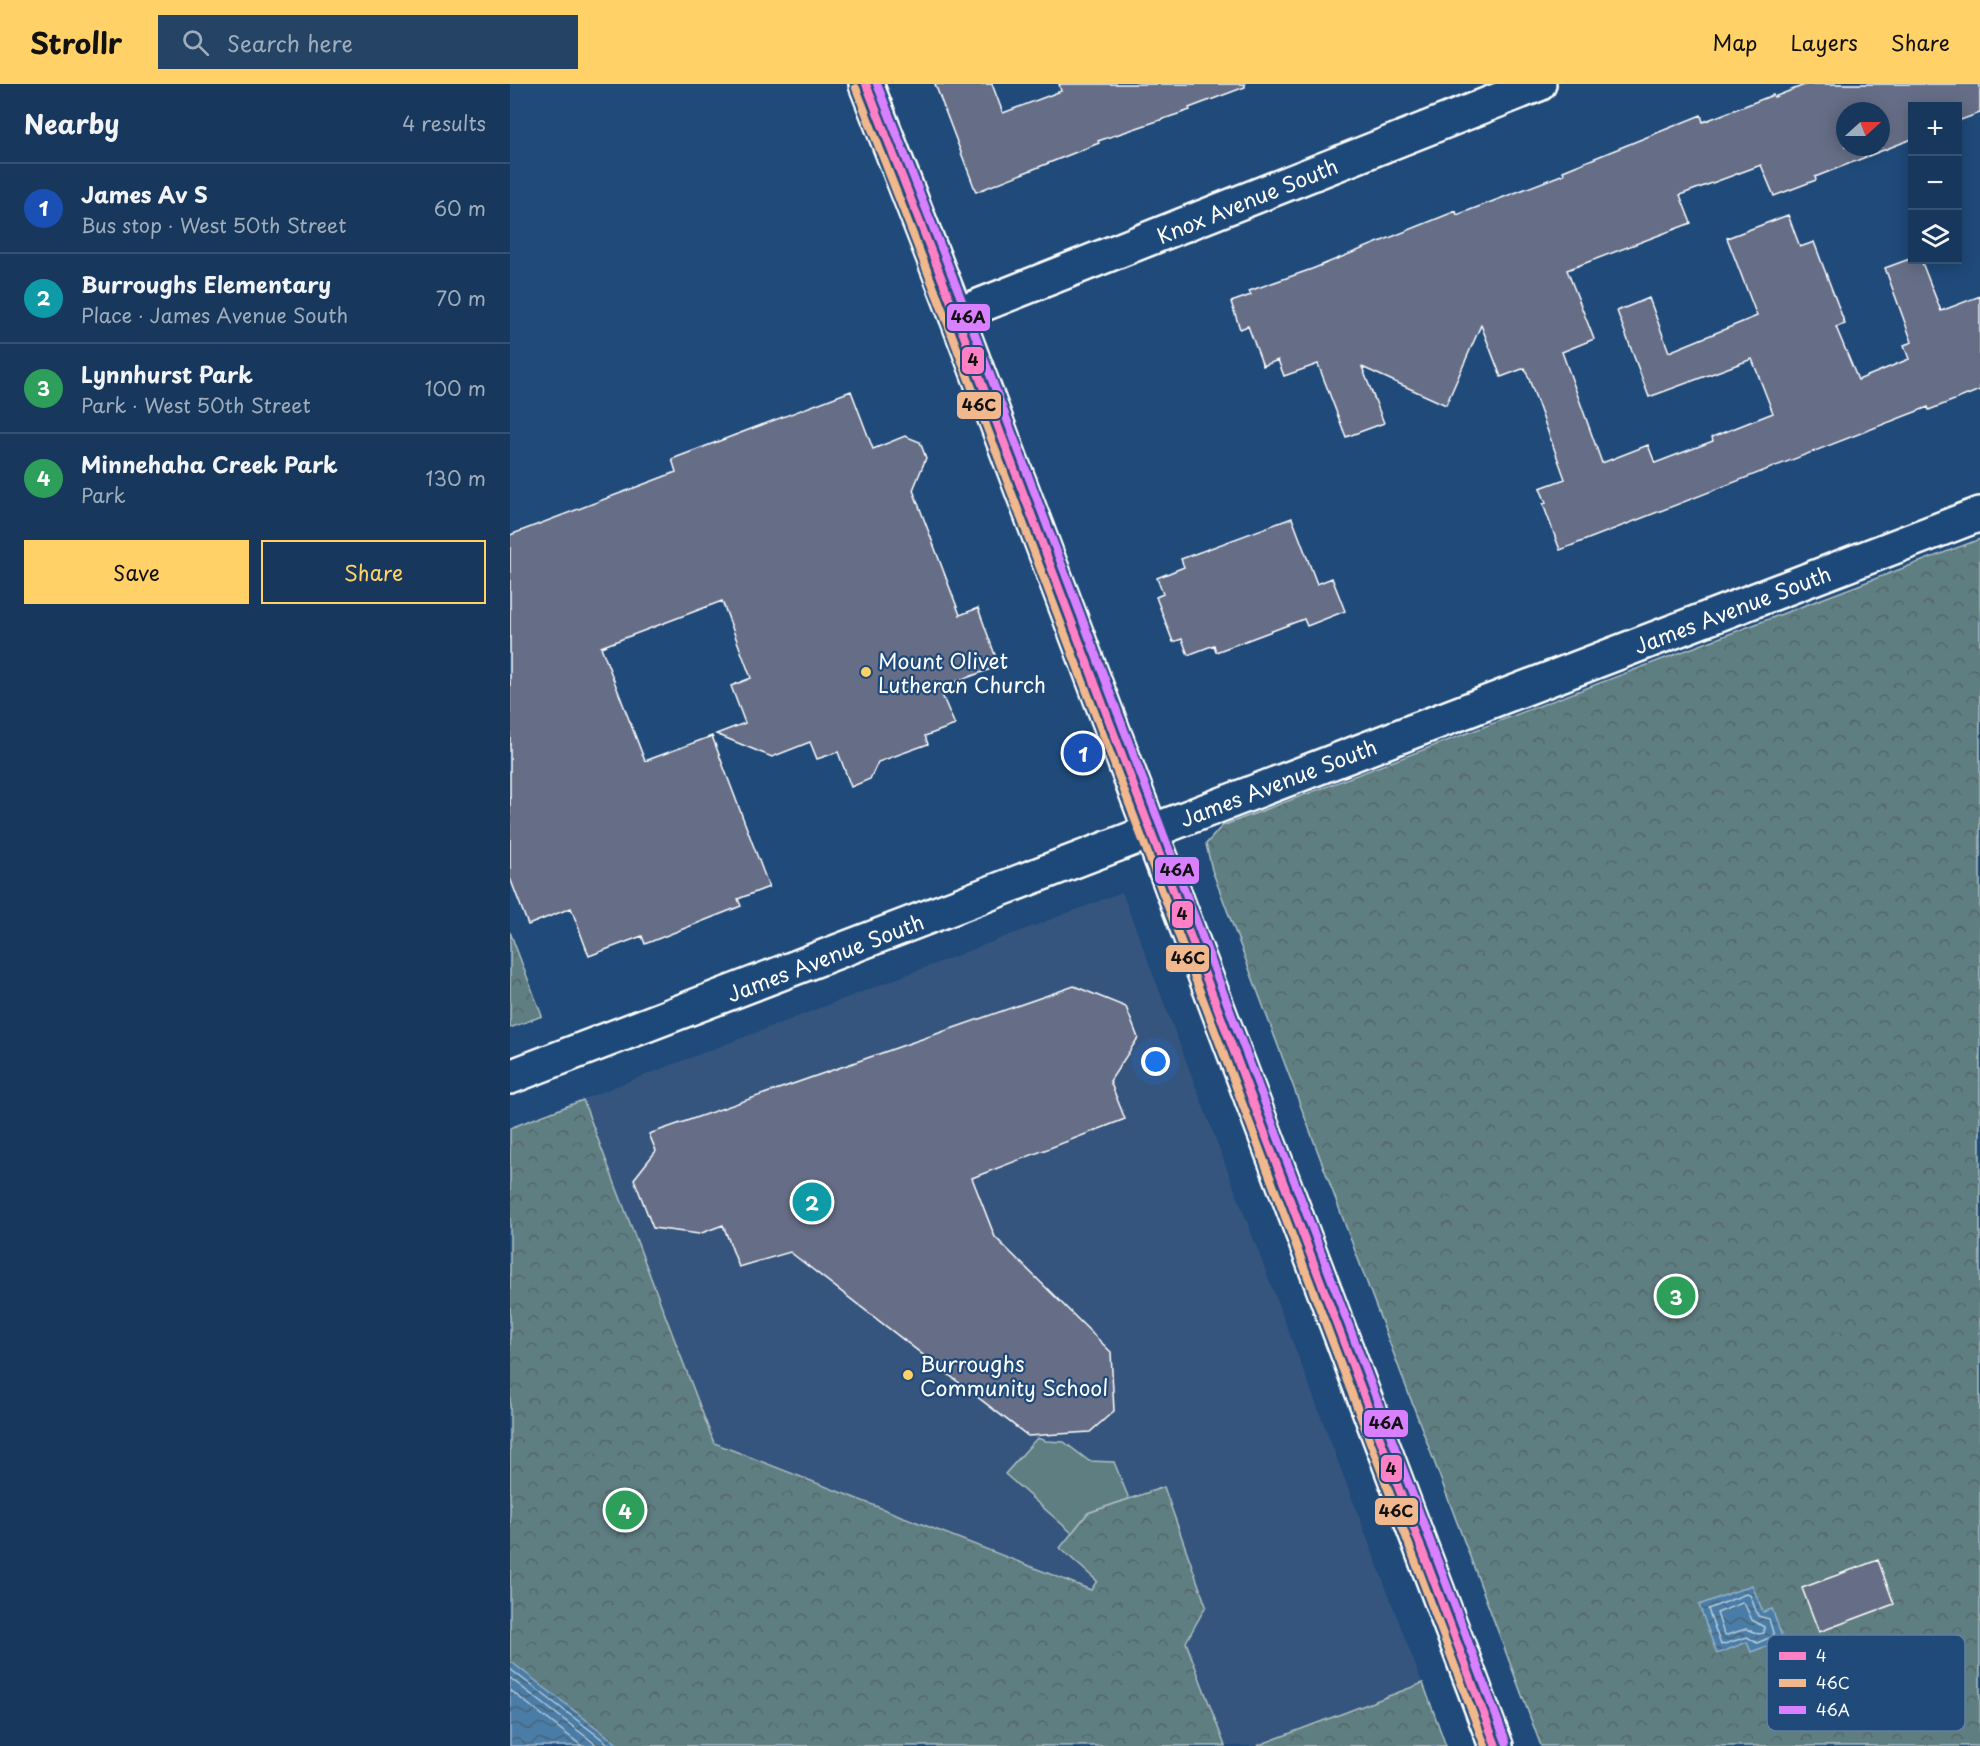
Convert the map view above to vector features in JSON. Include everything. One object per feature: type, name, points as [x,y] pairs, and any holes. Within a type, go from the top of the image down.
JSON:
[{"type":"street","points":[[866,84],[956,315],[1496,1746]]},
{"type":"street","name":"Knox Avenue South","points":[[956,315],[1539,84]]},
{"type":"street","name":"James Avenue South","points":[[510,1077],[1980,514]]},
{"type":"shaded area","name":"Burroughs Community School","points":[[1122,892],[1446,1746],[1273,1746],[1267,1743],[1257,1746],[662,1746],[510,1624],[510,1127]]},
{"type":"green space","points":[[1980,539],[1980,1746],[1541,1746],[1212,870],[1206,844],[1222,826]]},
{"type":"green space","points":[[510,932],[542,1016],[510,1028]]},
{"type":"green space","points":[[583,1100],[714,1443],[1091,1590],[1097,1581],[1060,1548],[1088,1513],[1164,1487],[1206,1606],[1186,1642],[1225,1746],[510,1746],[510,1128]]},
{"type":"green space","points":[[1037,1438],[1064,1442],[1089,1461],[1114,1462],[1129,1499],[1088,1513],[1072,1533],[1005,1474]]},
{"type":"green space","points":[[1423,1683],[1446,1746],[1257,1746],[1267,1742]]},
{"type":"water","points":[[1752,1585],[1763,1612],[1772,1609],[1781,1635],[1767,1635],[1767,1646],[1751,1652],[1747,1642],[1717,1654],[1699,1605]]},
{"type":"water","points":[[510,1661],[620,1746],[510,1746]]},
{"type":"building","points":[[935,84],[992,84],[1003,113],[1061,91],[1059,84],[1245,84],[1245,87],[1189,108],[1190,110],[1098,141],[1099,143],[976,192]]},
{"type":"building","points":[[1807,84],[1980,84],[1980,113],[1962,120],[1962,102],[1908,102],[1908,141],[1890,148],[1890,102],[1836,102],[1836,156],[1869,156],[1774,196],[1761,165],[1680,195],[1691,223],[1567,270],[1594,339],[1562,352],[1602,463],[1648,445],[1655,463],[1713,441],[1712,437],[1773,413],[1752,359],[1649,397],[1617,311],[1649,298],[1669,352],[1757,316],[1727,238],[1788,215],[1800,247],[1814,242],[1845,324],[1836,327],[1858,380],[1909,359],[1904,345],[1912,342],[1885,268],[1908,259],[1908,264],[1923,264],[1941,311],[1980,296],[1980,390],[1929,410],[1928,407],[1560,550],[1543,504],[1546,503],[1540,488],[1565,479],[1525,368],[1501,377],[1481,325],[1446,405],[1362,367],[1384,423],[1346,437],[1318,364],[1284,376],[1278,360],[1263,366],[1248,326],[1240,329],[1231,302],[1251,295],[1249,291],[1312,269],[1456,211],[1457,215],[1564,174],[1563,171],[1701,115],[1703,122],[1773,95],[1774,97]]},
{"type":"building","name":"Mount Olivet Lutheran Church","points":[[851,391],[873,449],[905,436],[920,442],[926,458],[913,490],[960,615],[978,608],[999,666],[939,688],[955,725],[925,736],[928,744],[878,762],[870,779],[851,787],[838,752],[817,759],[810,742],[772,757],[716,734],[745,723],[731,686],[751,678],[722,601],[601,647],[645,761],[712,736],[769,887],[738,899],[741,906],[645,944],[642,936],[589,956],[571,908],[528,925],[510,878],[510,535],[676,472],[672,459]]},
{"type":"building","points":[[1292,518],[1317,584],[1332,578],[1345,611],[1307,626],[1304,619],[1216,652],[1214,645],[1188,655],[1182,639],[1173,642],[1156,597],[1163,594],[1157,578],[1184,567],[1181,559]]},
{"type":"building","points":[[1074,986],[1126,1007],[1138,1038],[1110,1081],[1125,1119],[972,1178],[995,1237],[1111,1352],[1114,1411],[1090,1432],[1028,1436],[790,1252],[739,1267],[723,1225],[699,1234],[653,1228],[634,1179],[656,1151],[649,1134]]},
{"type":"building","points":[[1878,1560],[1894,1604],[1819,1632],[1802,1588]]},
{"type":"transit line","name":"4","points":[[866,84],[956,315],[1496,1746]]},
{"type":"transit line","name":"46A","points":[[877,84],[966,311],[1506,1742]]},
{"type":"transit line","name":"46C","points":[[856,88],[946,319],[1485,1746]]},
{"type":"place","name":"Mount Olivet Lutheran Church","points":[[866,672]]},
{"type":"place","name":"James Av S","points":[[1083,753]]},
{"type":"place","name":"Burroughs Elementary","points":[[812,1202]]},
{"type":"place","name":"Lynnhurst Park","points":[[1676,1296]]},
{"type":"place","name":"Burroughs Community School","points":[[908,1375]]},
{"type":"place","name":"Minnehaha Creek Park","points":[[625,1510]]}]
